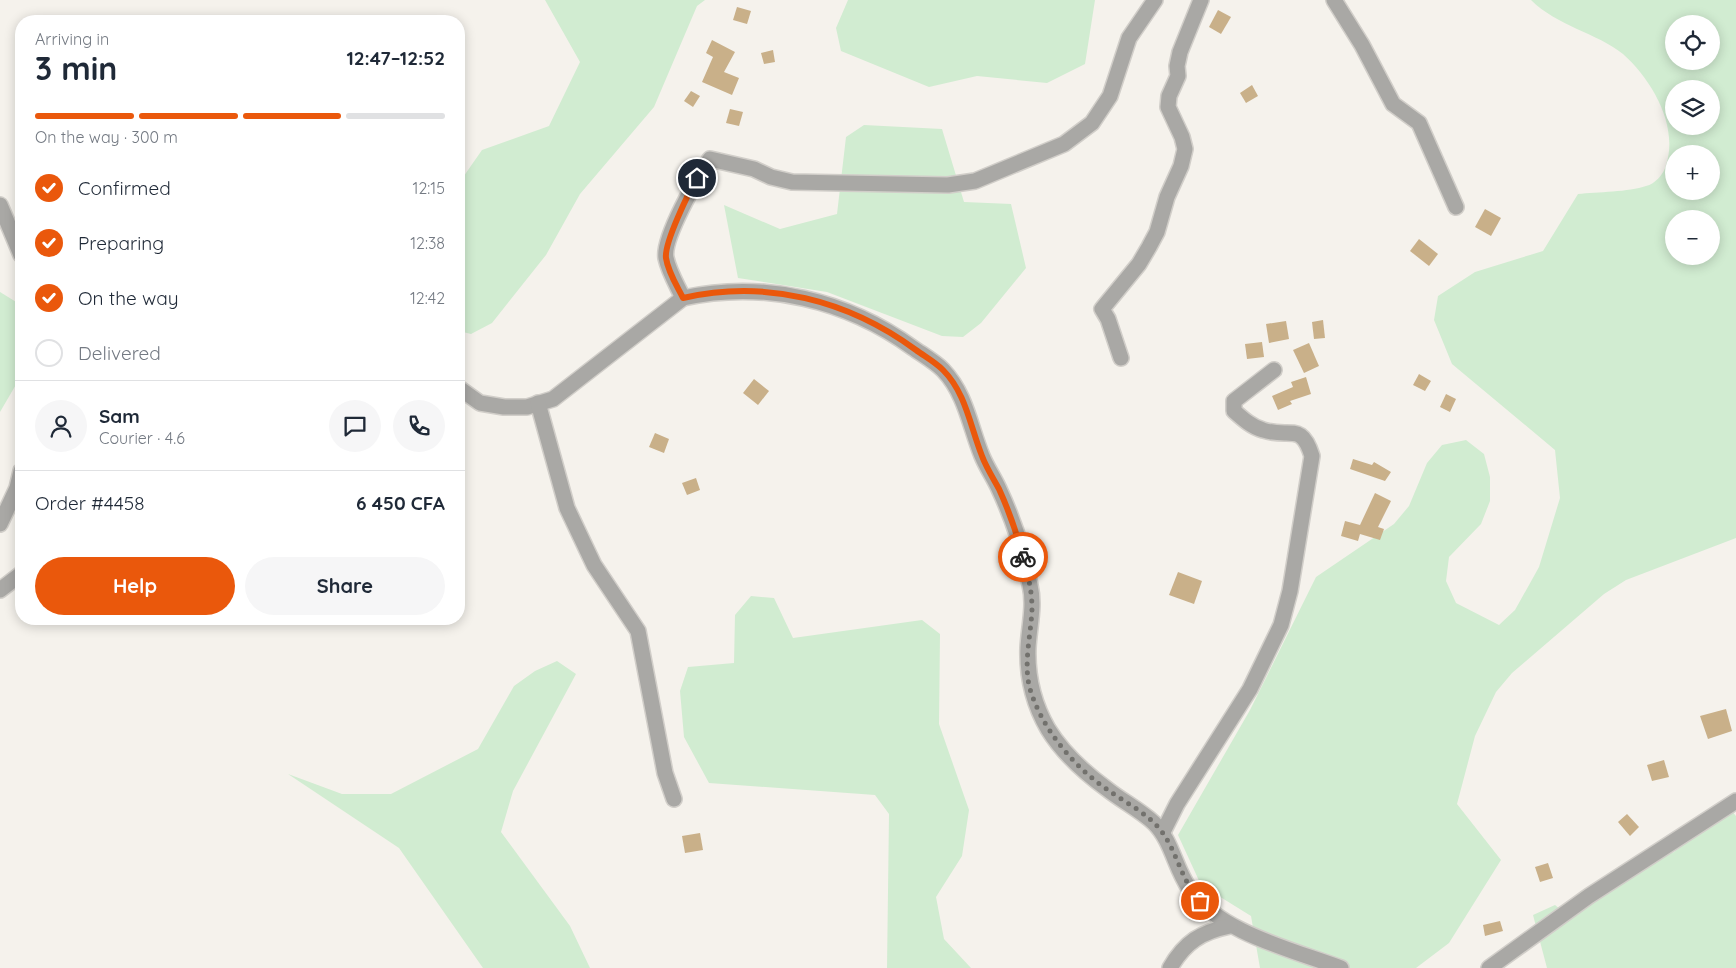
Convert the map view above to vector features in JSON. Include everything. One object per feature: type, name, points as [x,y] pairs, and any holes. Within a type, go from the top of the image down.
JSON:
[{"type":"street","points":[[683,298],[673,279],[665,256],[678,214],[697,178],[710,159],[754,169],[771,177],[792,182],[948,184],[974,181],[1064,144],[1092,123],[1110,96],[1128,38],[1155,0]]},
{"type":"street","points":[[1121,358],[1108,318],[1102,309],[1107,300],[1139,264],[1149,248],[1157,232],[1167,197],[1181,166],[1185,149],[1182,137],[1168,107],[1169,96],[1178,76],[1177,66],[1180,52],[1201,0]]},
{"type":"street","points":[[1334,0],[1362,45],[1393,104],[1418,123],[1456,208]]},
{"type":"street","points":[[0,205],[15,241]]},
{"type":"street","points":[[465,392],[480,403],[504,407],[526,407],[553,399],[683,298],[708,292],[740,289],[774,291],[819,302],[856,314],[893,333],[943,370],[956,388],[982,456],[1000,491],[1019,540],[1031,587],[1032,609],[1028,649],[1030,688],[1048,729],[1075,763],[1106,789],[1135,808],[1163,832],[1189,889],[1212,914],[1230,926],[1341,968]]},
{"type":"street","points":[[1163,832],[1177,804],[1250,689],[1281,625],[1290,591],[1312,456],[1307,440],[1300,434],[1264,431],[1245,421],[1234,411],[1234,401],[1274,370]]},
{"type":"street","points":[[538,403],[567,508],[594,565],[638,631],[665,773],[674,799]]},
{"type":"street","points":[[0,524],[15,492]]},
{"type":"street","points":[[0,590],[15,579]]},
{"type":"street","points":[[1489,968],[1589,896],[1736,801]]},
{"type":"street","points":[[1170,968],[1189,942],[1210,930],[1230,926]]},
{"type":"green space","points":[[545,0],[705,0],[697,6],[654,107],[580,194],[546,255],[492,323],[471,334],[465,332],[465,174],[482,150],[549,126],[580,62]]},
{"type":"green space","points":[[848,0],[1095,0],[1085,64],[1047,83],[977,76],[929,87],[841,51],[836,28]]},
{"type":"green space","points":[[1531,0],[1736,0],[1736,538],[1626,580],[1604,594],[1512,673],[1496,692],[1475,736],[1457,804],[1501,860],[1449,943],[1416,968],[1260,968],[1251,916],[1201,885],[1178,835],[1250,710],[1316,577],[1394,524],[1409,506],[1427,463],[1442,445],[1466,440],[1484,454],[1490,477],[1490,501],[1481,524],[1449,557],[1446,581],[1456,603],[1499,625],[1515,610],[1539,567],[1560,498],[1555,450],[1452,364],[1434,320],[1438,296],[1475,272],[1543,251],[1578,194],[1622,191],[1649,185],[1659,178],[1665,167],[1665,200],[1720,200],[1720,145],[1669,145],[1669,135],[1720,135],[1720,80],[1665,80],[1665,118],[1653,90],[1623,54],[1601,40],[1553,16]]},
{"type":"green space","points":[[864,125],[942,129],[964,202],[1011,204],[1026,268],[981,323],[963,337],[942,336],[827,292],[738,278],[724,205],[780,229],[837,214],[846,137]]},
{"type":"green space","points":[[0,292],[15,301],[15,386],[0,412]]},
{"type":"green space","points":[[751,596],[774,598],[793,638],[922,620],[940,634],[939,724],[969,810],[962,856],[936,897],[944,939],[971,968],[887,968],[889,814],[875,795],[709,783],[684,737],[680,691],[688,667],[734,663],[735,615]]},
{"type":"green space","points":[[557,661],[576,674],[513,791],[501,832],[570,926],[590,968],[483,968],[399,848],[288,774],[342,794],[391,794],[478,749],[514,686],[535,671]]},
{"type":"green space","points":[[1730,809],[1736,816],[1736,968],[1547,968],[1533,915],[1555,905],[1572,919],[1579,908],[1659,858],[1674,852]]},
{"type":"building","points":[[737,7],[751,11],[747,24],[733,20]]},
{"type":"building","points":[[1218,10],[1231,17],[1221,34],[1209,27]]},
{"type":"building","points":[[712,40],[735,52],[724,72],[739,78],[732,95],[702,82],[713,57],[706,53]]},
{"type":"building","points":[[773,50],[775,62],[764,64],[761,53]]},
{"type":"building","points":[[1252,85],[1258,96],[1246,103],[1240,93]]},
{"type":"building","points":[[691,91],[700,96],[693,107],[684,101]]},
{"type":"building","points":[[730,109],[743,112],[739,126],[726,123]]},
{"type":"building","points":[[1485,209],[1501,218],[1491,236],[1475,227]]},
{"type":"building","points":[[1419,239],[1438,254],[1429,266],[1410,251]]},
{"type":"building","points":[[1323,320],[1325,338],[1314,339],[1312,322]]},
{"type":"building","points":[[1286,321],[1289,339],[1269,343],[1266,324]]},
{"type":"building","points":[[1262,342],[1264,357],[1247,359],[1245,344]]},
{"type":"building","points":[[1309,343],[1319,366],[1304,373],[1293,350]]},
{"type":"building","points":[[1419,374],[1431,381],[1425,391],[1413,385]]},
{"type":"building","points":[[1306,377],[1311,394],[1290,401],[1292,404],[1278,410],[1272,396],[1293,387],[1291,382]]},
{"type":"building","points":[[754,379],[769,391],[758,405],[743,393]]},
{"type":"building","points":[[1446,394],[1456,399],[1450,412],[1440,407]]},
{"type":"building","points":[[655,433],[669,439],[664,453],[649,447]]},
{"type":"building","points":[[1353,459],[1372,465],[1374,462],[1391,472],[1385,481],[1350,469]]},
{"type":"building","points":[[696,478],[700,490],[687,495],[682,483]]},
{"type":"building","points":[[1375,493],[1391,501],[1378,527],[1384,529],[1380,540],[1360,534],[1358,541],[1341,536],[1345,521],[1360,525]]},
{"type":"building","points":[[1178,572],[1202,581],[1194,604],[1169,595]]},
{"type":"building","points":[[1726,709],[1732,731],[1708,739],[1700,716]]},
{"type":"building","points":[[1664,760],[1669,777],[1652,781],[1647,765]]},
{"type":"building","points":[[1627,814],[1639,827],[1630,836],[1618,822]]},
{"type":"building","points":[[700,833],[703,850],[685,853],[682,836]]},
{"type":"building","points":[[1548,863],[1553,878],[1540,882],[1535,867]]},
{"type":"building","points":[[1500,921],[1503,931],[1485,936],[1483,925]]},
{"type":"way so far","points":[[1023,557],[1031,587],[1032,609],[1028,649],[1030,688],[1048,729],[1075,763],[1106,789],[1153,822],[1163,832],[1189,889],[1200,901]]},
{"type":"route","points":[[697,178],[678,214],[665,256],[673,279],[683,298],[708,292],[740,289],[774,291],[819,302],[856,314],[893,333],[943,370],[956,388],[970,417],[982,456],[1000,491],[1019,540],[1023,557]]}]
